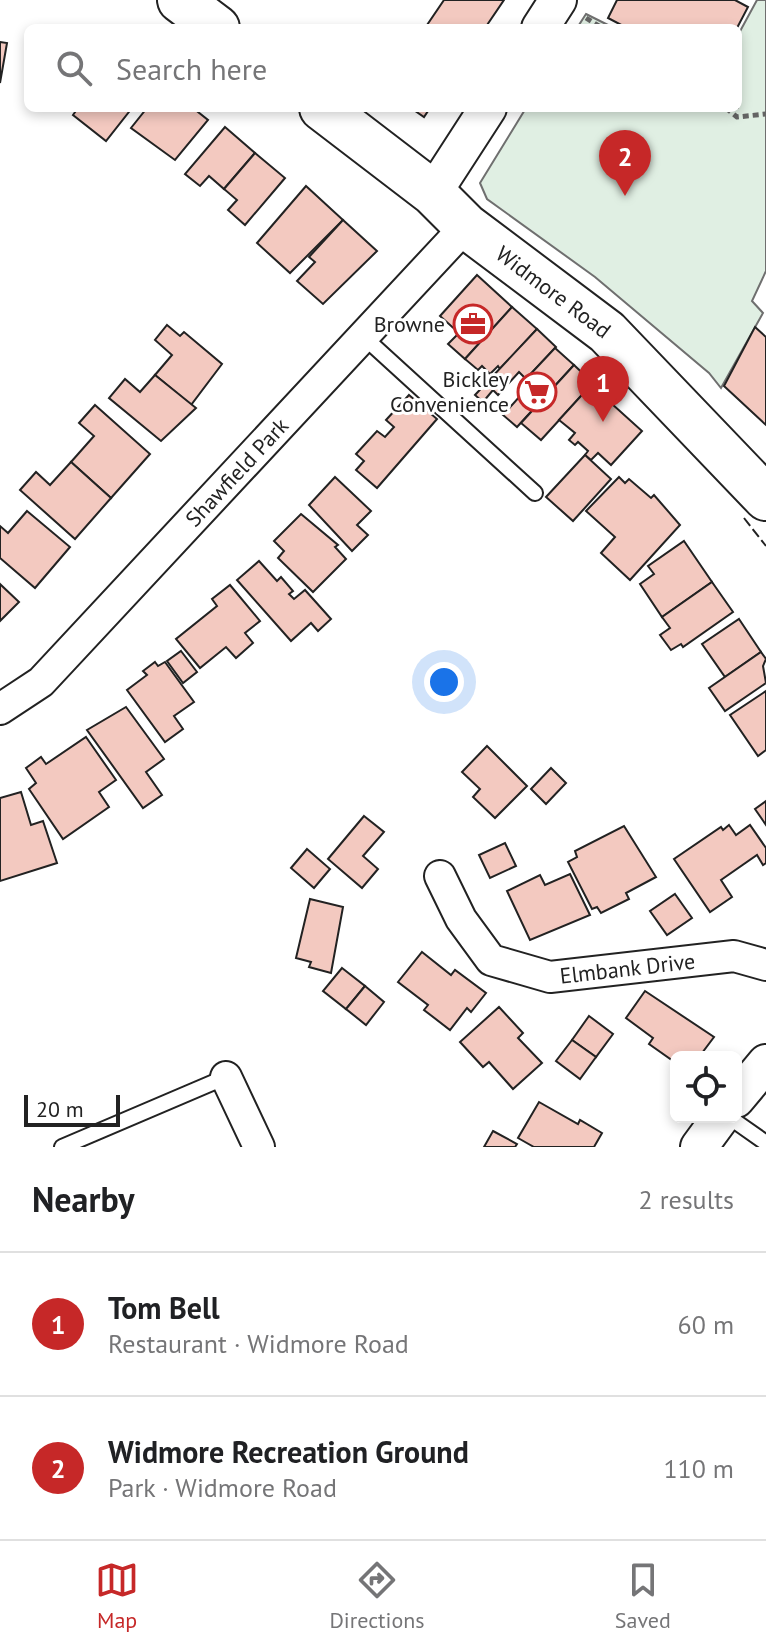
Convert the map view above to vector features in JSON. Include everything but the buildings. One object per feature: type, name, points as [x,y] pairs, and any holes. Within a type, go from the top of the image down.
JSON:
[{"type":"main road","points":[[180,0],[212,24]]},
{"type":"main road","name":"Widmore Road","points":[[327,112],[433,193],[466,226],[607,332],[766,498]]},
{"type":"street","points":[[543,24],[558,0]]},
{"type":"street","points":[[433,193],[485,112]]},
{"type":"street","name":"Shawfield Park","points":[[0,709],[41,682],[365,338],[466,226]]},
{"type":"street","name":"Elmbank Drive","points":[[440,876],[461,919],[491,960],[550,977],[734,956],[766,965]]},
{"type":"street","points":[[742,1092],[766,1063]]},
{"type":"street","points":[[226,1077],[259,1147]]},
{"type":"street","points":[[699,1147],[717,1123]]},
{"type":"lane","points":[[365,338],[535,493]]},
{"type":"lane","points":[[62,1147],[226,1077]]},
{"type":"lane","points":[[738,1123],[766,1143]]},
{"type":"path","points":[[731,112],[737,117],[766,114]]},
{"type":"green space","points":[[757,0],[766,0],[766,271],[752,301],[763,313],[721,388],[709,373],[595,277],[487,199],[480,183],[524,112],[742,112],[742,28]]},
{"type":"green space","points":[[586,14],[606,24],[580,24]]},
{"type":"fence","points":[[744,518],[766,546]]},
{"type":"place","name":"Widmore Recreation Ground","points":[[625,196]]},
{"type":"place","name":"Browne","points":[[473,324]]},
{"type":"place","name":"Bickley Convenience","points":[[537,392]]},
{"type":"place","name":"Tom Bell","points":[[603,422]]}]
